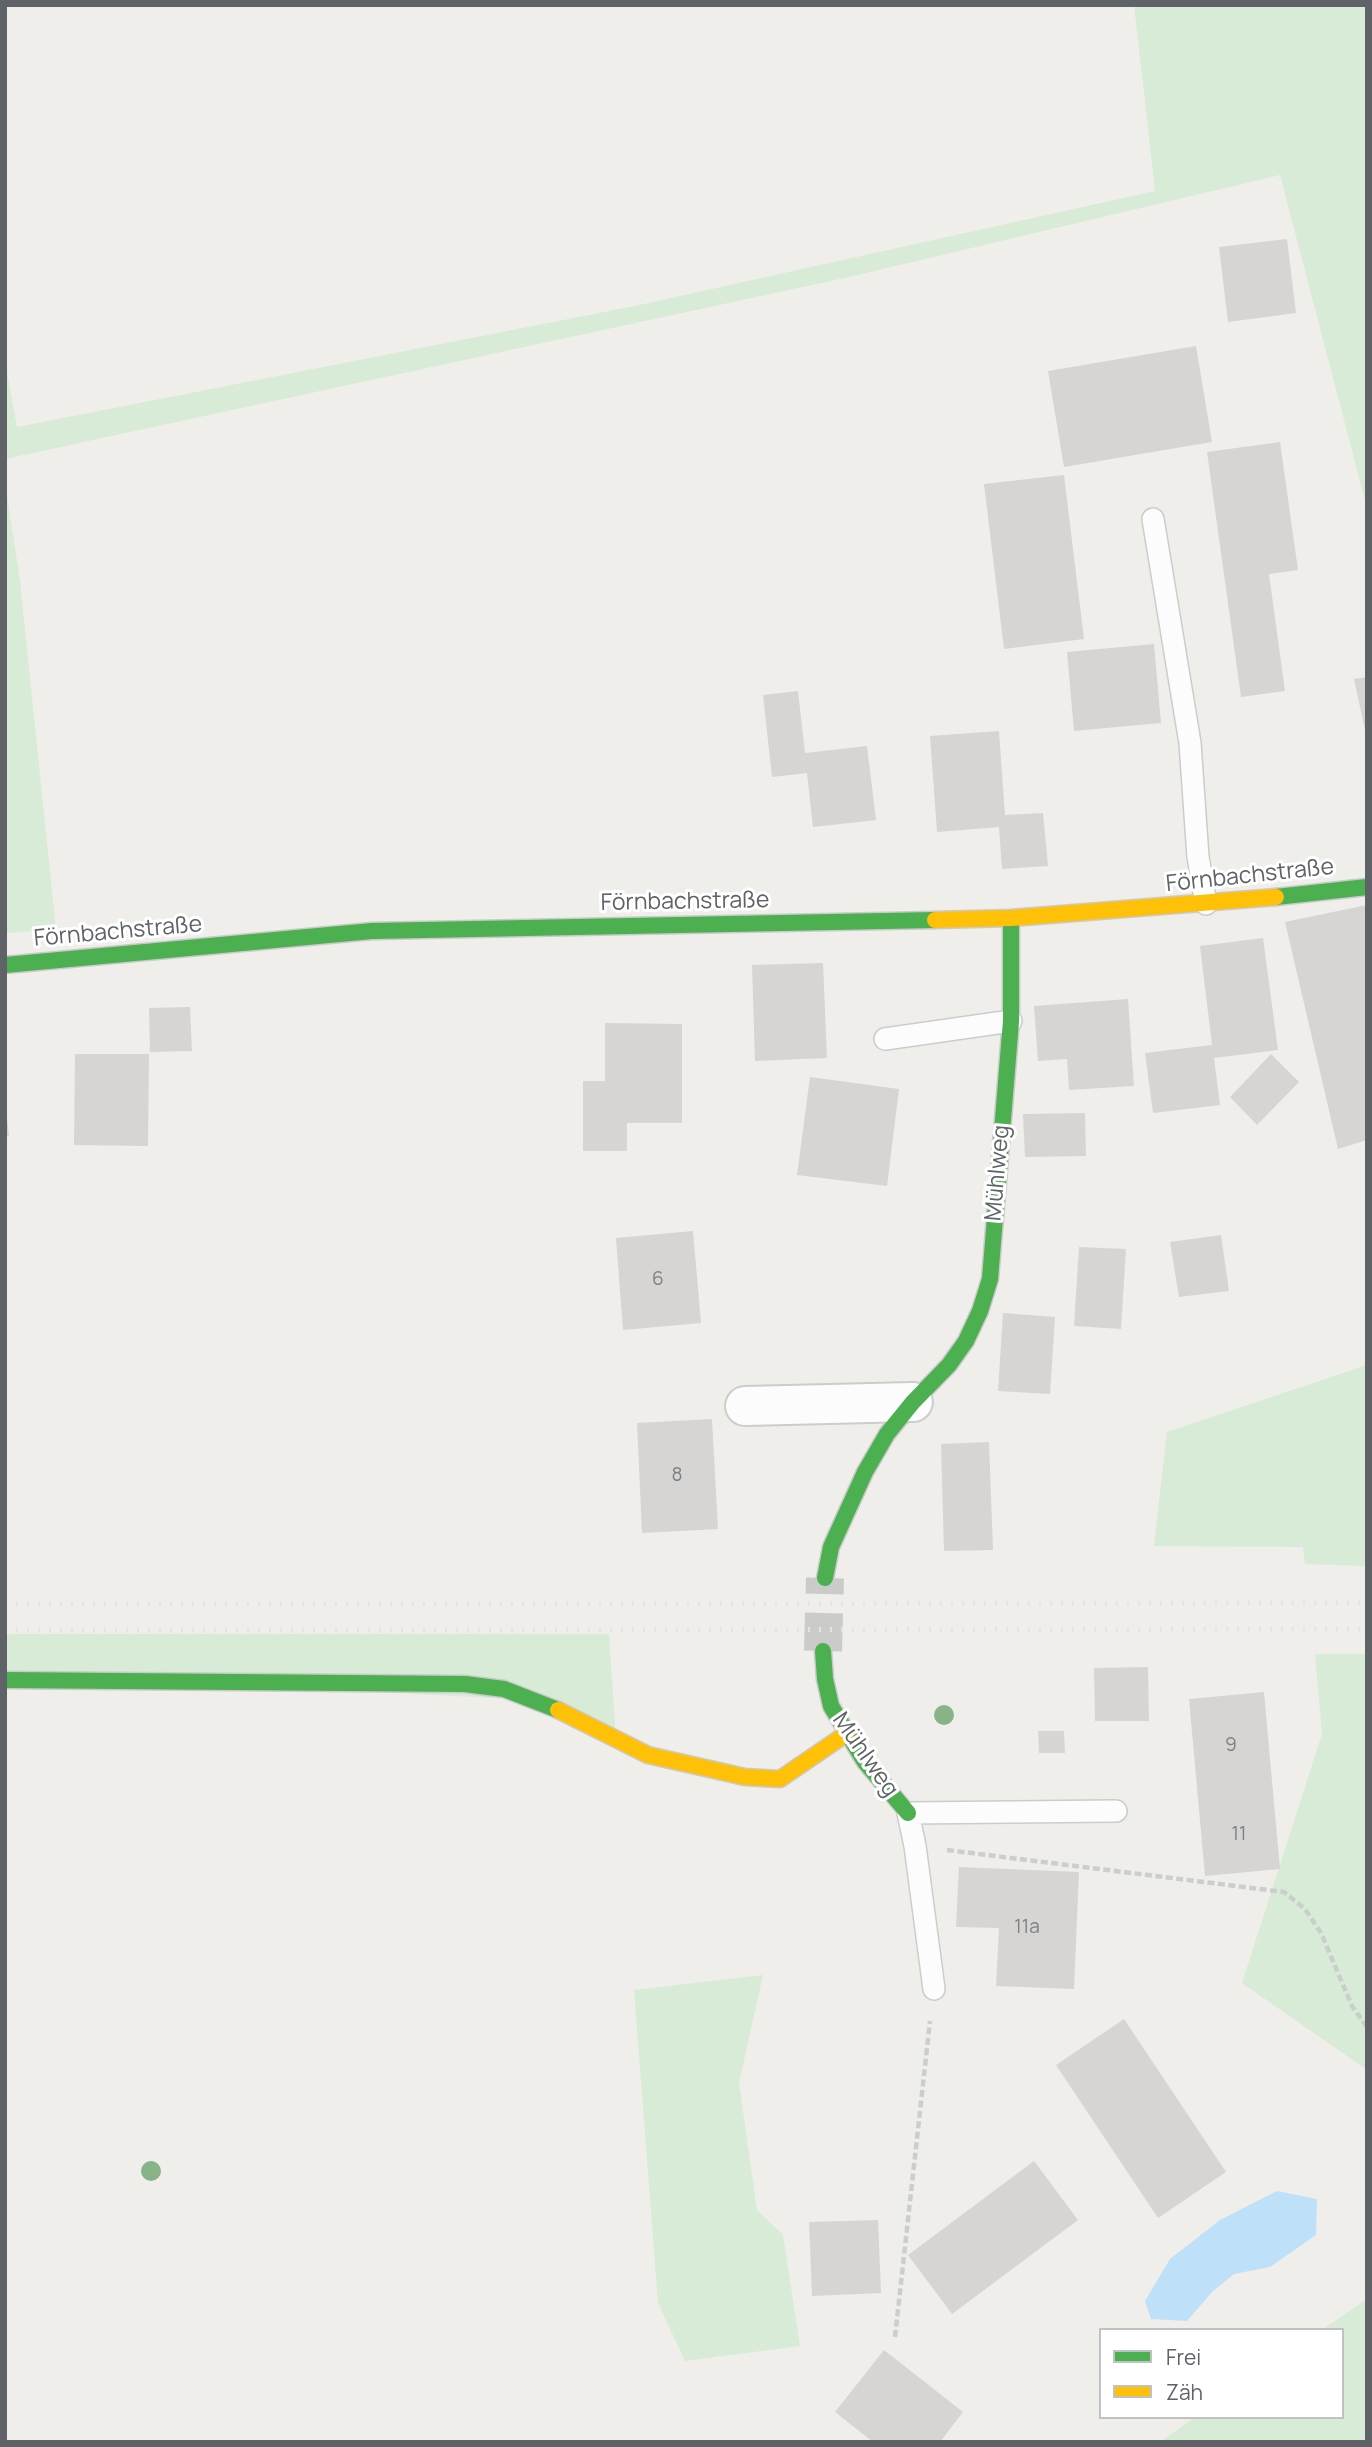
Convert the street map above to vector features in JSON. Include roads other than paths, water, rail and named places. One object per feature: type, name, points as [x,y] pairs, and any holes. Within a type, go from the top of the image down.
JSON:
[{"type":"street","name":"Förnbachstraße","points":[[5,965],[372,931],[1011,918],[1206,904],[1367,887]]},
{"type":"street","name":"Mühlweg","points":[[825,1578],[831,1547],[865,1472],[887,1434],[949,1365],[966,1341],[980,1311],[990,1279],[1011,1021],[1011,918]]},
{"type":"street","points":[[745,1406],[913,1402]]},
{"type":"street","name":"Mühlweg","points":[[823,1651],[831,1706],[865,1762],[908,1813]]},
{"type":"street","points":[[5,1680],[465,1684],[504,1689],[575,1717],[616,1741],[648,1755],[745,1777],[780,1779],[846,1734]]},
{"type":"lane","points":[[1153,519],[1188,731],[1198,857],[1206,904]]},
{"type":"lane","points":[[885,1039],[1011,1021]]},
{"type":"lane","points":[[934,1989],[915,1846],[908,1813],[1116,1811]]},
{"type":"water","points":[[1277,2191],[1317,2199],[1316,2235],[1270,2267],[1234,2274],[1212,2292],[1187,2321],[1151,2319],[1145,2301],[1170,2259],[1220,2220]]},
{"type":"tunnel","points":[[823,1651],[825,1578]]},
{"type":"railway","points":[[5,1604],[1367,1603]]},
{"type":"railway","points":[[5,1630],[1367,1629]]}]
